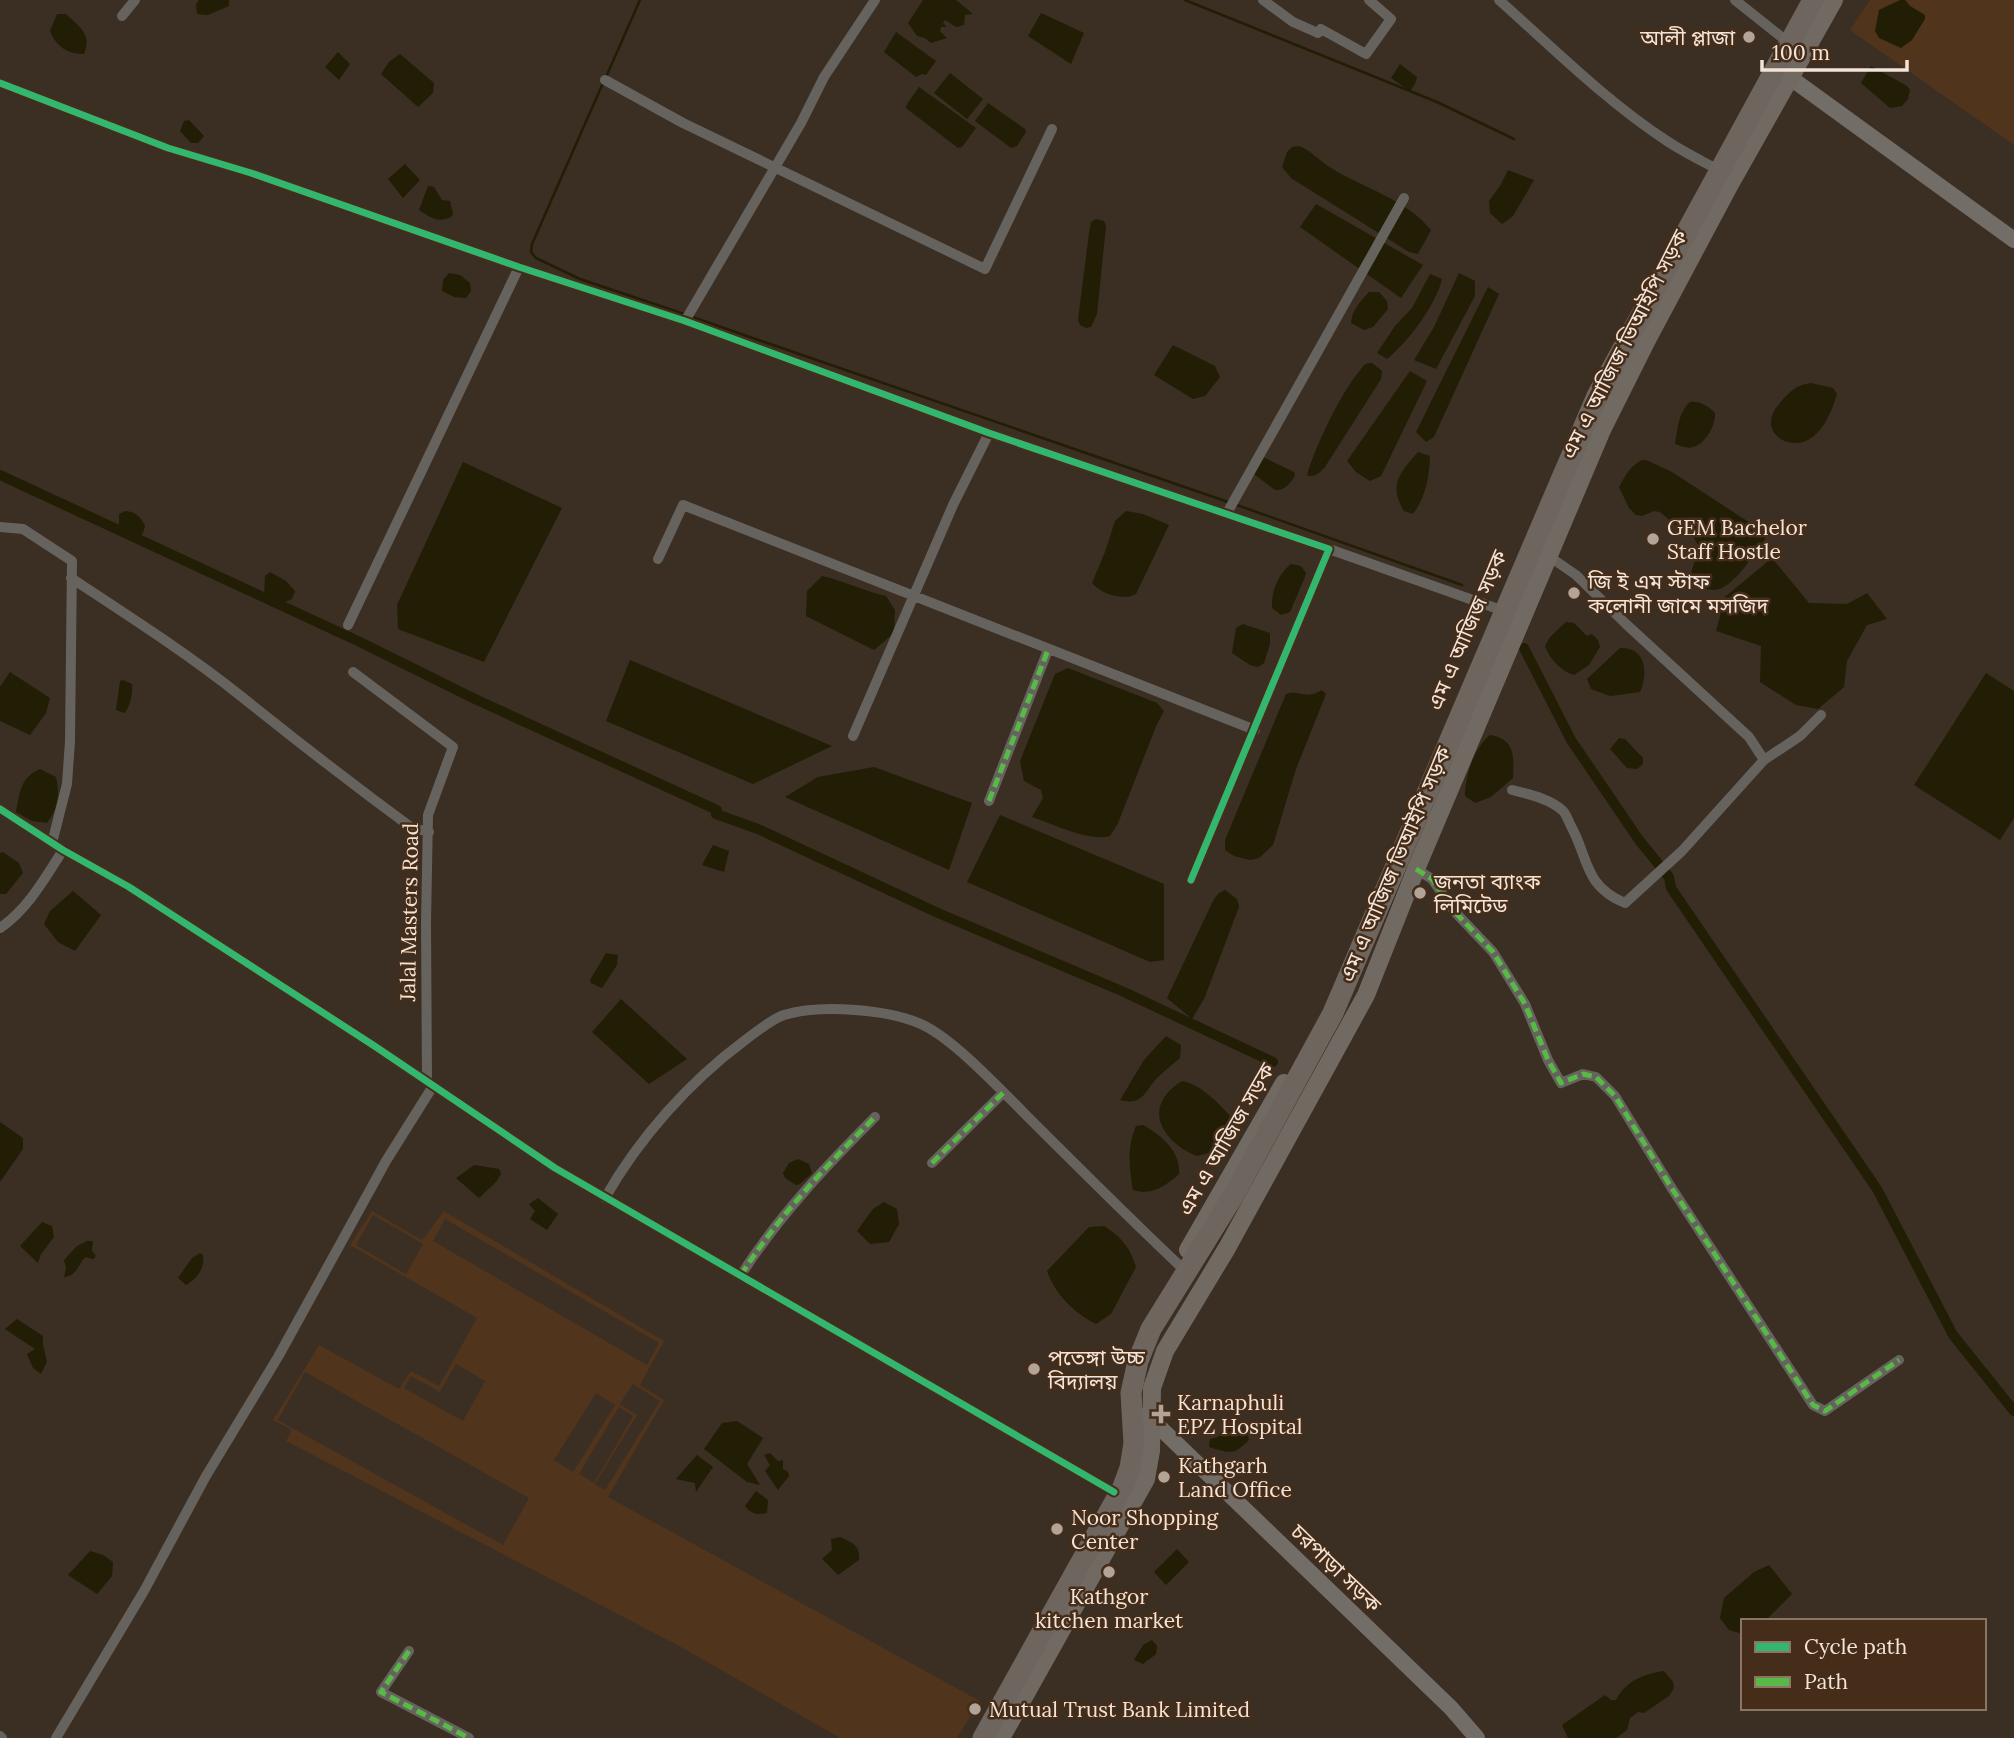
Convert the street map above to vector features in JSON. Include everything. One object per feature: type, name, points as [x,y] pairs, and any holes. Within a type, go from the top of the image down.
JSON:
[{"type":"highway","points":[[984,1738],[1124,1487],[1134,1443],[1131,1393],[1151,1329],[1234,1195],[1333,1013],[1597,396],[1812,0]]},
{"type":"highway","points":[[996,1738],[1132,1494],[1142,1463],[1147,1375],[1156,1349],[1244,1200],[1344,1017],[1607,400],[1691,241],[1826,0]]},
{"type":"main road","name":"এম এ আজিজ সড়ক","points":[[1126,1401],[1125,1374],[1139,1331],[1327,1008],[1592,393],[1806,0]]},
{"type":"main road","name":"এম এ আজিজ ভিআইপি সড়ক","points":[[1001,1738],[1146,1479],[1151,1451],[1154,1376],[1165,1351],[1227,1248],[1366,995],[1416,869],[1602,430],[1647,340],[1834,0]]},
{"type":"main road","points":[[976,1738],[1114,1492],[1126,1460],[1126,1401]]},
{"type":"street","points":[[122,16],[135,0]]},
{"type":"street","points":[[685,321],[776,168],[824,77],[875,0]]},
{"type":"street","points":[[1264,0],[1293,22],[1318,33],[1321,29],[1366,54],[1391,19],[1370,0]]},
{"type":"street","points":[[1499,0],[1615,101],[1667,141],[1713,167]]},
{"type":"street","points":[[1735,0],[1784,39]]},
{"type":"street","points":[[1770,64],[2014,240]]},
{"type":"street","points":[[605,80],[776,168],[985,268],[1052,129]]},
{"type":"street","points":[[0,83],[168,148],[251,173],[519,267],[685,321],[989,433],[1227,513],[1500,610]]},
{"type":"street","points":[[1227,513],[1404,198]]},
{"type":"street","points":[[348,625],[519,267]]},
{"type":"street","points":[[853,736],[953,505],[989,433]]},
{"type":"street","points":[[658,559],[683,505],[915,594],[1048,650],[1255,730]]},
{"type":"street","points":[[0,527],[23,529],[72,561],[67,784],[52,842]]},
{"type":"street","points":[[1191,880],[1329,549]]},
{"type":"street","points":[[1550,557],[1576,575],[1749,737],[1764,760]]},
{"type":"street","points":[[71,578],[232,689],[301,745],[412,828],[429,832]]},
{"type":"street","points":[[989,801],[1048,650]]},
{"type":"street","name":"Jalal Masters Road","points":[[352,672],[453,747],[428,815],[426,923],[430,1084]]},
{"type":"street","points":[[1512,790],[1537,797],[1563,811],[1579,841],[1585,864],[1607,895],[1625,903],[1682,851],[1764,760],[1800,737],[1821,715]]},
{"type":"street","points":[[0,809],[63,850],[129,887],[365,1039],[555,1168],[1114,1492]]},
{"type":"street","points":[[0,928],[21,910],[63,850]]},
{"type":"street","points":[[1416,869],[1432,879],[1454,911],[1493,952],[1525,1004],[1548,1060],[1561,1083],[1583,1074],[1596,1077],[1615,1096],[1813,1405],[1825,1411],[1899,1360]]},
{"type":"street","points":[[606,1198],[637,1148],[682,1097],[731,1050],[783,1015],[847,1008],[923,1025],[943,1037],[1179,1265]]},
{"type":"street","points":[[56,1738],[144,1591],[206,1476],[278,1357],[430,1084]]},
{"type":"street","points":[[932,1163],[1003,1093]]},
{"type":"street","points":[[741,1275],[762,1243],[804,1193],[875,1117]]},
{"type":"street","name":"চরপাড়া সড়ক","points":[[1126,1401],[1152,1419],[1451,1708],[1477,1738]]},
{"type":"street","points":[[409,1651],[381,1692],[469,1738]]},
{"type":"shaded area","points":[[199,0],[229,0],[229,6],[208,15],[197,14],[196,4]]},
{"type":"shaded area","points":[[923,0],[956,0],[973,14],[965,15],[964,25],[956,27],[945,20],[943,23],[947,27],[941,27],[940,31],[947,38],[931,43],[917,36],[908,23]]},
{"type":"shaded area","points":[[1870,0],[2014,0],[2014,145],[1850,30]]},
{"type":"shaded area","points":[[1905,0],[1925,15],[1912,40],[1901,48],[1879,38],[1875,31],[1879,10]]},
{"type":"shaded area","points":[[1041,13],[1084,33],[1071,64],[1028,36]]},
{"type":"shaded area","points":[[57,14],[66,14],[83,31],[87,41],[84,54],[68,51],[56,41],[50,31]]},
{"type":"shaded area","points":[[896,32],[936,61],[926,75],[916,77],[884,52]]},
{"type":"shaded area","points":[[338,52],[350,64],[339,80],[325,67]]},
{"type":"shaded area","points":[[400,54],[434,83],[433,93],[418,107],[381,74],[389,62]]},
{"type":"shaded area","points":[[1400,64],[1417,77],[1410,91],[1391,78]]},
{"type":"shaded area","points":[[1871,66],[1907,86],[1910,90],[1908,99],[1902,106],[1890,108],[1861,83]]},
{"type":"shaded area","points":[[950,73],[983,99],[967,119],[934,93]]},
{"type":"shaded area","points":[[919,87],[976,128],[962,147],[958,148],[906,108]]},
{"type":"shaded area","points":[[988,103],[1025,129],[1026,132],[1017,146],[1011,148],[975,121]]},
{"type":"shaded area","points":[[189,120],[204,136],[198,143],[191,143],[180,131],[184,121]]},
{"type":"shaded area","points":[[1299,146],[1331,168],[1397,202],[1421,219],[1431,230],[1418,254],[1409,252],[1291,178],[1282,167],[1287,152],[1292,147]]},
{"type":"shaded area","points":[[405,164],[420,180],[403,198],[388,179]]},
{"type":"shaded area","points":[[1508,170],[1534,180],[1513,216],[1502,224],[1490,213],[1489,201]]},
{"type":"shaded area","points":[[428,186],[434,187],[442,200],[450,201],[453,214],[451,217],[435,219],[419,210]]},
{"type":"shaded area","points":[[1316,204],[1423,265],[1401,298],[1300,227]]},
{"type":"shaded area","points":[[1096,219],[1104,221],[1106,226],[1097,314],[1091,327],[1086,328],[1080,325],[1078,320],[1089,233],[1091,222]]},
{"type":"shaded area","points":[[449,273],[460,275],[470,283],[471,291],[466,298],[454,297],[442,291],[443,280]]},
{"type":"shaded area","points":[[1459,273],[1475,281],[1475,296],[1436,369],[1414,360],[1434,327]]},
{"type":"shaded area","points":[[1430,274],[1442,279],[1434,300],[1412,333],[1387,359],[1377,353],[1395,326],[1412,308]]},
{"type":"shaded area","points":[[1488,287],[1499,294],[1434,437],[1426,442],[1416,432]]},
{"type":"shaded area","points":[[1369,292],[1379,292],[1387,301],[1388,309],[1373,327],[1364,330],[1351,323],[1355,310]]},
{"type":"shaded area","points":[[1173,345],[1215,366],[1220,377],[1205,396],[1193,399],[1154,375]]},
{"type":"shaded area","points":[[1372,363],[1382,371],[1381,379],[1325,467],[1315,475],[1307,475],[1339,402],[1365,364]]},
{"type":"shaded area","points":[[1410,371],[1427,381],[1381,476],[1370,481],[1356,472],[1347,461]]},
{"type":"shaded area","points":[[1811,383],[1833,388],[1837,394],[1830,414],[1819,431],[1808,440],[1800,443],[1784,441],[1773,430],[1773,413],[1790,392],[1801,385]]},
{"type":"shaded area","points":[[1690,402],[1707,406],[1715,413],[1715,417],[1706,438],[1698,445],[1688,448],[1675,444],[1681,416]]},
{"type":"shaded area","points":[[1418,452],[1430,456],[1430,464],[1424,494],[1413,514],[1404,511],[1399,502],[1397,486],[1401,473]]},
{"type":"shaded area","points":[[1263,457],[1294,472],[1292,481],[1287,486],[1275,490],[1254,474]]},
{"type":"shaded area","points":[[1642,460],[1672,472],[1764,532],[1764,541],[1739,573],[1721,589],[1711,590],[1701,585],[1691,573],[1699,547],[1694,538],[1660,512],[1654,511],[1642,516],[1636,515],[1629,508],[1619,487],[1631,468]]},
{"type":"shaded area","points":[[463,462],[562,508],[484,662],[398,629],[397,605]]},
{"type":"shaded area","points":[[125,511],[139,517],[145,526],[139,537],[119,527],[119,514]]},
{"type":"shaded area","points":[[1126,511],[1143,514],[1169,525],[1136,594],[1125,597],[1112,595],[1092,583],[1115,521]]},
{"type":"shaded area","points":[[1772,558],[1809,603],[1847,604],[1867,593],[1887,619],[1867,625],[1847,661],[1844,687],[1818,709],[1796,705],[1760,682],[1761,646],[1716,631],[1725,597]]},
{"type":"shaded area","points":[[1291,564],[1301,566],[1306,573],[1290,612],[1281,615],[1272,608],[1273,596],[1279,578]]},
{"type":"shaded area","points":[[270,572],[286,581],[295,591],[292,599],[280,604],[264,596],[265,576]]},
{"type":"shaded area","points":[[822,576],[886,596],[895,610],[894,633],[874,650],[806,616],[807,591]]},
{"type":"shaded area","points":[[1566,622],[1574,623],[1587,636],[1592,634],[1600,647],[1589,665],[1574,675],[1557,664],[1545,646],[1550,637]]},
{"type":"shaded area","points":[[1243,624],[1270,633],[1270,644],[1264,663],[1258,667],[1232,653],[1236,628]]},
{"type":"shaded area","points":[[1620,648],[1636,652],[1643,663],[1644,677],[1640,692],[1610,696],[1591,689],[1587,679]]},
{"type":"shaded area","points":[[630,660],[832,746],[753,784],[606,721]]},
{"type":"shaded area","points":[[1068,668],[1157,703],[1164,711],[1118,823],[1110,836],[1092,837],[1032,817],[1043,798],[1041,790],[1024,781],[1020,761],[1055,674]]},
{"type":"shaded area","points":[[10,672],[50,698],[46,713],[30,735],[0,721],[0,687]]},
{"type":"shaded area","points":[[1986,673],[2014,691],[2014,818],[2000,840],[1914,785]]},
{"type":"shaded area","points":[[120,681],[132,684],[131,699],[125,713],[116,710]]},
{"type":"shaded area","points":[[1322,690],[1326,694],[1296,769],[1273,845],[1259,858],[1250,860],[1234,856],[1225,850],[1225,840],[1286,694],[1310,695]]},
{"type":"shaded area","points":[[1490,735],[1509,745],[1513,756],[1513,778],[1491,797],[1475,803],[1465,796],[1467,780],[1479,747]]},
{"type":"shaded area","points":[[1619,738],[1625,739],[1643,758],[1643,764],[1637,769],[1627,768],[1610,749]]},
{"type":"shaded area","points":[[874,767],[972,803],[949,870],[785,797],[818,777]]},
{"type":"shaded area","points":[[40,769],[56,777],[57,784],[56,807],[47,823],[32,821],[16,812],[25,781]]},
{"type":"shaded area","points":[[1000,815],[1164,884],[1164,960],[1150,962],[967,882]]},
{"type":"shaded area","points":[[713,845],[729,851],[724,872],[702,865]]},
{"type":"shaded area","points":[[3,852],[19,863],[23,873],[6,894],[0,894],[0,853]]},
{"type":"shaded area","points":[[1225,890],[1237,899],[1239,907],[1204,999],[1192,1019],[1167,998],[1214,899]]},
{"type":"shaded area","points":[[73,891],[101,915],[75,951],[58,942],[44,924],[50,911]]},
{"type":"shaded area","points":[[606,953],[618,955],[617,965],[602,988],[590,980]]},
{"type":"shaded area","points":[[621,999],[687,1059],[649,1084],[592,1032]]},
{"type":"shaded area","points":[[1166,1036],[1181,1045],[1180,1058],[1138,1099],[1120,1100],[1144,1060]]},
{"type":"shaded area","points":[[1182,1081],[1204,1091],[1234,1120],[1209,1153],[1197,1156],[1184,1150],[1166,1133],[1161,1123],[1159,1112],[1162,1101],[1169,1091]]},
{"type":"shaded area","points":[[0,1122],[23,1138],[23,1149],[0,1182]]},
{"type":"shaded area","points":[[1143,1125],[1173,1151],[1177,1158],[1179,1174],[1158,1189],[1140,1192],[1133,1190],[1130,1150],[1136,1126]]},
{"type":"shaded area","points":[[798,1159],[809,1164],[812,1173],[796,1185],[785,1178],[783,1173],[789,1163]]},
{"type":"shaded area","points":[[474,1165],[499,1169],[501,1174],[479,1198],[456,1178]]},
{"type":"shaded area","points":[[538,1198],[558,1214],[547,1230],[530,1219],[535,1211],[529,1204]]},
{"type":"shaded area","points":[[884,1202],[897,1209],[899,1224],[889,1242],[870,1244],[857,1231],[873,1209]]},
{"type":"shaded area","points":[[372,1211],[422,1240],[444,1211],[664,1341],[640,1385],[664,1400],[608,1497],[980,1701],[957,1738],[840,1738],[679,1646],[286,1441],[292,1430],[273,1420],[319,1345],[399,1389],[411,1371],[439,1386],[477,1318],[350,1245]],"holes":[[[373,1215],[423,1244],[406,1274],[356,1245]],[[445,1219],[659,1343],[647,1365],[433,1241]],[[456,1364],[485,1381],[463,1421],[404,1388],[411,1376],[440,1392]],[[305,1372],[529,1498],[503,1545],[278,1420]],[[633,1384],[660,1401],[605,1490],[595,1484],[637,1415],[620,1404]],[[596,1393],[615,1405],[573,1472],[554,1460]],[[619,1407],[633,1416],[594,1483],[579,1474]]]},
{"type":"shaded area","points":[[42,1222],[52,1226],[54,1237],[41,1254],[38,1263],[20,1246]]},
{"type":"shaded area","points":[[1104,1226],[1124,1243],[1136,1267],[1111,1314],[1096,1324],[1066,1302],[1047,1271],[1089,1227]]},
{"type":"shaded area","points":[[93,1241],[92,1251],[96,1256],[93,1259],[85,1257],[74,1273],[64,1277],[64,1260],[77,1246]]},
{"type":"shaded area","points":[[200,1253],[203,1255],[201,1269],[194,1280],[186,1285],[178,1278],[192,1258]]},
{"type":"shaded area","points":[[17,1319],[43,1336],[47,1362],[41,1374],[33,1368],[27,1354],[35,1349],[5,1329]]},
{"type":"shaded area","points":[[737,1421],[763,1438],[747,1464],[760,1485],[747,1482],[704,1449],[722,1423]]},
{"type":"shaded area","points":[[1235,1423],[1246,1430],[1249,1440],[1244,1445],[1231,1452],[1209,1447],[1210,1439],[1218,1437]]},
{"type":"shaded area","points":[[770,1453],[778,1461],[783,1460],[783,1469],[789,1476],[778,1490],[765,1471],[770,1465],[764,1455]]},
{"type":"shaded area","points":[[697,1455],[713,1467],[696,1492],[695,1483],[676,1479]]},
{"type":"shaded area","points":[[756,1491],[768,1500],[767,1513],[754,1513],[745,1506]]},
{"type":"shaded area","points":[[840,1537],[855,1545],[859,1560],[838,1575],[822,1559],[832,1550],[831,1539]]},
{"type":"shaded area","points":[[1177,1549],[1189,1562],[1166,1585],[1154,1572]]},
{"type":"shaded area","points":[[90,1551],[113,1562],[112,1576],[97,1594],[68,1575]]},
{"type":"shaded area","points":[[1769,1565],[1792,1594],[1767,1619],[1741,1619],[1741,1633],[1729,1630],[1720,1618],[1724,1598],[1754,1572]]},
{"type":"shaded area","points":[[1152,1640],[1157,1646],[1156,1654],[1143,1664],[1134,1660],[1143,1645]]},
{"type":"shaded area","points":[[1664,1671],[1673,1682],[1674,1688],[1669,1696],[1644,1713],[1638,1712],[1630,1718],[1627,1730],[1616,1738],[1568,1738],[1562,1725],[1605,1695],[1616,1700],[1625,1688],[1636,1680]]},
{"type":"waterway","points":[[606,77],[640,0]]},
{"type":"waterway","points":[[1185,0],[1437,102],[1514,139]]},
{"type":"waterway","points":[[603,83],[532,244],[531,252],[536,258],[580,279],[684,314]]},
{"type":"waterway","points":[[692,317],[1228,502]]},
{"type":"waterway","points":[[0,475],[717,810],[716,814],[758,829],[938,913],[1124,992],[1273,1062]]},
{"type":"waterway","points":[[1234,504],[1462,585]]},
{"type":"waterway","points":[[1524,648],[1571,740],[1639,840],[1669,877],[1671,888],[1877,1189],[1953,1335],[2014,1411]]},
{"type":"marked path","points":[[989,801],[1048,650]]},
{"type":"marked path","points":[[1416,869],[1432,879],[1454,911],[1493,952],[1525,1004],[1548,1060],[1561,1083],[1583,1074],[1596,1077],[1615,1096],[1813,1405],[1825,1411],[1899,1360]]},
{"type":"marked path","points":[[932,1163],[1003,1093]]},
{"type":"marked path","points":[[741,1275],[804,1193],[875,1117]]},
{"type":"marked path","points":[[409,1651],[381,1692],[469,1738]]},
{"type":"cycle path","points":[[0,83],[168,148],[251,173],[519,267],[685,321],[989,433],[1329,549],[1191,880]]},
{"type":"cycle path","points":[[0,809],[63,850],[129,887],[376,1047],[555,1168],[1114,1492]]},
{"type":"place","name":"আলী প্লাজা","points":[[1749,37]]},
{"type":"place","name":"GEM Bachelor Staff Hostle","points":[[1653,539]]},
{"type":"place","name":"জি ই এম স্টাফ কলোনী জামে মসজিদ","points":[[1574,593]]},
{"type":"place","name":"জনতা ব্যাংক লিমিটেড","points":[[1420,893]]},
{"type":"place","name":"পতেঙ্গা উচ্চ বিদ্যালয়","points":[[1034,1369]]},
{"type":"place","name":"Karnaphuli EPZ Hospital","points":[[1161,1414]]},
{"type":"place","name":"Kathgarh Land Office","points":[[1164,1477]]},
{"type":"place","name":"Noor Shopping Center","points":[[1057,1529]]},
{"type":"place","name":"Kathgor kitchen market","points":[[1109,1572]]},
{"type":"place","name":"Mutual Trust Bank Limited","points":[[975,1709]]}]
